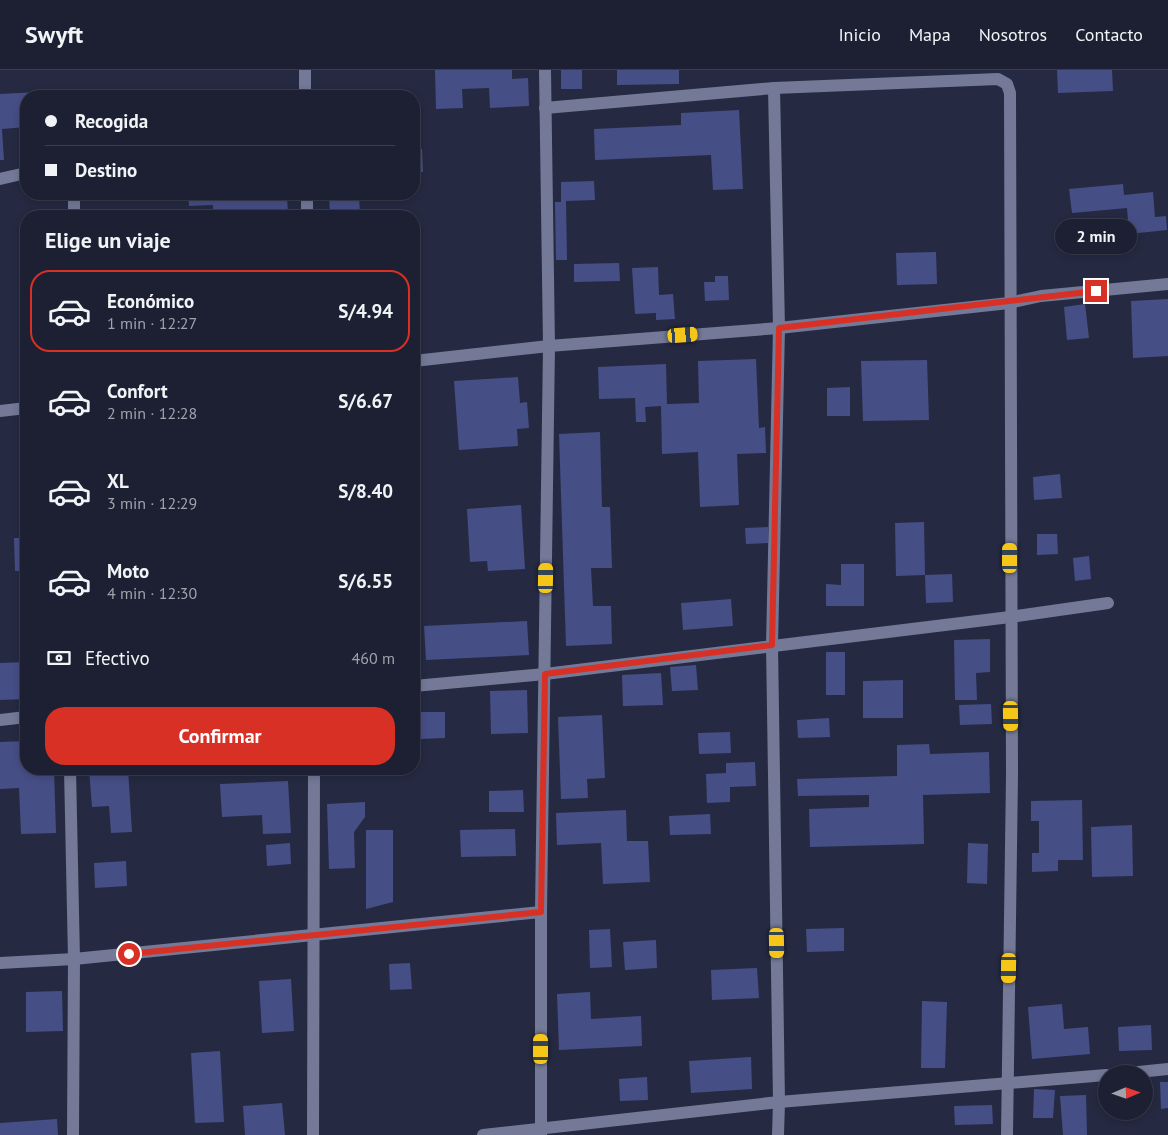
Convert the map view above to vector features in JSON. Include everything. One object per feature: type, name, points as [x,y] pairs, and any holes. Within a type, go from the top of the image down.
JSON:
[{"type":"street","points":[[305,70],[305,90]]},
{"type":"street","points":[[541,1131],[541,912],[549,346],[545,70]]},
{"type":"street","points":[[545,108],[774,88],[998,80],[1007,84],[1010,94],[1009,303],[1012,774],[1007,1135]]},
{"type":"street","points":[[774,88],[779,328],[772,645],[778,1135]]},
{"type":"street","points":[[0,178],[20,174]]},
{"type":"street","points":[[420,360],[549,346],[779,328],[1009,303],[1041,296],[1168,284]]},
{"type":"street","points":[[0,411],[20,409]]},
{"type":"street","points":[[420,685],[545,674],[772,645],[1010,618],[1108,602]]},
{"type":"street","points":[[0,720],[20,718]]},
{"type":"street","points":[[70,775],[74,959],[74,1135]]},
{"type":"street","points":[[313,1135],[314,775]]},
{"type":"street","points":[[0,963],[74,959],[541,912]]},
{"type":"street","points":[[1153,1071],[1168,1069]]},
{"type":"street","points":[[483,1135],[541,1131],[779,1102],[1098,1076]]},
{"type":"building","points":[[435,70],[512,70],[512,79],[528,78],[529,106],[490,108],[489,88],[462,89],[463,108],[436,109]]},
{"type":"building","points":[[561,70],[582,70],[582,89],[561,89]]},
{"type":"building","points":[[617,70],[679,70],[679,84],[617,85]]},
{"type":"building","points":[[1057,70],[1112,70],[1113,91],[1058,93]]},
{"type":"building","points":[[20,93],[20,128],[2,129],[4,160],[0,160],[0,94]]},
{"type":"building","points":[[739,110],[743,189],[713,190],[711,155],[595,160],[594,129],[681,125],[681,113]]},
{"type":"building","points":[[420,149],[422,149],[423,172],[420,172]]},
{"type":"building","points":[[594,181],[595,200],[566,201],[567,260],[556,260],[555,202],[561,202],[561,182]]},
{"type":"building","points":[[1123,184],[1124,195],[1153,192],[1155,217],[1166,216],[1167,230],[1129,234],[1127,208],[1072,213],[1069,189]]},
{"type":"building","points":[[188,200],[287,200],[288,210],[213,210],[213,205],[189,206]]},
{"type":"building","points":[[329,200],[359,200],[360,210],[330,210]]},
{"type":"building","points":[[936,252],[937,284],[897,285],[896,253]]},
{"type":"building","points":[[619,263],[620,281],[574,282],[574,264]]},
{"type":"building","points":[[658,267],[659,295],[673,294],[675,319],[656,320],[656,313],[635,314],[632,268]]},
{"type":"building","points":[[715,276],[728,276],[729,300],[705,301],[704,282],[715,282]]},
{"type":"building","points":[[1168,299],[1168,356],[1133,358],[1131,301]]},
{"type":"building","points":[[1085,304],[1089,338],[1067,340],[1064,307]]},
{"type":"building","points":[[756,359],[759,428],[765,427],[766,453],[737,454],[739,505],[700,507],[698,452],[662,454],[661,406],[645,407],[646,422],[636,422],[635,398],[599,399],[598,367],[666,364],[667,404],[699,403],[698,361]]},
{"type":"building","points":[[927,360],[929,420],[863,421],[861,361]]},
{"type":"building","points":[[518,377],[520,403],[527,402],[529,428],[517,429],[518,446],[459,450],[454,381]]},
{"type":"building","points":[[850,387],[850,416],[827,416],[827,388]]},
{"type":"building","points":[[600,432],[602,507],[610,507],[612,568],[591,568],[593,606],[611,606],[612,644],[566,646],[559,434]]},
{"type":"building","points":[[1060,474],[1062,498],[1034,500],[1033,477]]},
{"type":"building","points":[[521,505],[525,569],[488,571],[487,561],[470,562],[467,509]]},
{"type":"building","points":[[924,522],[925,575],[896,576],[895,523]]},
{"type":"building","points":[[768,527],[768,543],[746,544],[745,528]]},
{"type":"building","points":[[1037,534],[1057,534],[1058,554],[1037,555]]},
{"type":"building","points":[[14,538],[20,538],[20,571],[15,571]]},
{"type":"building","points":[[1089,556],[1091,579],[1075,581],[1073,558]]},
{"type":"building","points":[[841,564],[864,564],[864,606],[826,606],[826,584],[841,585]]},
{"type":"building","points":[[952,574],[953,602],[926,603],[925,575]]},
{"type":"building","points":[[731,599],[733,626],[683,630],[681,603]]},
{"type":"building","points":[[527,621],[529,655],[426,660],[424,626]]},
{"type":"building","points":[[990,639],[990,672],[976,673],[977,700],[955,700],[954,640]]},
{"type":"building","points":[[826,652],[845,652],[845,695],[826,695]]},
{"type":"building","points":[[20,662],[20,699],[0,700],[0,663]]},
{"type":"building","points":[[696,665],[698,690],[672,691],[670,667]]},
{"type":"building","points":[[661,673],[663,705],[623,706],[622,675]]},
{"type":"building","points":[[903,680],[903,718],[863,718],[863,681]]},
{"type":"building","points":[[527,690],[528,733],[491,734],[490,691]]},
{"type":"building","points":[[991,704],[992,724],[960,725],[959,705]]},
{"type":"building","points":[[420,712],[445,712],[445,738],[420,739]]},
{"type":"building","points":[[602,715],[605,778],[587,779],[588,798],[561,799],[558,717]]},
{"type":"building","points":[[829,718],[830,737],[798,738],[797,720]]},
{"type":"building","points":[[730,732],[731,753],[699,754],[698,733]]},
{"type":"building","points":[[20,741],[20,775],[54,775],[56,833],[21,834],[19,788],[0,789],[0,742]]},
{"type":"building","points":[[929,744],[930,754],[989,752],[990,793],[923,795],[924,844],[810,847],[809,809],[869,807],[869,795],[798,796],[797,779],[897,776],[897,745]]},
{"type":"building","points":[[755,762],[756,786],[730,787],[730,802],[707,803],[706,774],[726,773],[726,763]]},
{"type":"building","points":[[89,775],[128,775],[132,832],[111,833],[109,806],[92,807]]},
{"type":"building","points":[[288,781],[291,833],[263,834],[262,815],[222,817],[220,784]]},
{"type":"building","points":[[523,790],[524,812],[489,812],[489,791]]},
{"type":"building","points":[[1082,800],[1083,860],[1058,860],[1058,871],[1032,872],[1032,853],[1039,853],[1039,821],[1031,821],[1031,801]]},
{"type":"building","points":[[365,802],[365,817],[354,832],[355,868],[329,869],[327,804]]},
{"type":"building","points":[[626,810],[627,841],[648,841],[650,882],[603,884],[601,843],[557,845],[556,813]]},
{"type":"building","points":[[710,814],[711,834],[670,835],[669,816]]},
{"type":"building","points":[[1132,825],[1133,876],[1092,877],[1091,827]]},
{"type":"building","points":[[515,829],[516,856],[461,857],[460,830]]},
{"type":"building","points":[[366,830],[393,830],[393,902],[366,909]]},
{"type":"building","points":[[290,843],[291,864],[267,866],[266,845]]},
{"type":"building","points":[[968,843],[988,844],[987,884],[967,883]]},
{"type":"building","points":[[126,861],[127,886],[95,888],[94,863]]},
{"type":"building","points":[[844,928],[844,951],[807,952],[806,929]]},
{"type":"building","points":[[610,929],[612,967],[590,968],[589,930]]},
{"type":"building","points":[[656,940],[657,968],[625,970],[623,942]]},
{"type":"building","points":[[410,963],[412,989],[390,990],[389,964]]},
{"type":"building","points":[[757,968],[759,998],[712,1000],[711,970]]},
{"type":"building","points":[[291,979],[294,1031],[262,1033],[259,981]]},
{"type":"building","points":[[62,991],[63,1031],[26,1032],[26,992]]},
{"type":"building","points":[[590,992],[591,1019],[641,1016],[642,1046],[559,1050],[557,994]]},
{"type":"building","points":[[922,1001],[947,1002],[945,1068],[921,1068]]},
{"type":"building","points":[[1062,1004],[1064,1029],[1088,1027],[1090,1054],[1032,1059],[1028,1007]]},
{"type":"building","points":[[1151,1025],[1152,1050],[1119,1051],[1118,1027]]},
{"type":"building","points":[[220,1051],[224,1122],[195,1123],[191,1053]]},
{"type":"building","points":[[751,1057],[752,1089],[691,1093],[689,1061]]},
{"type":"building","points":[[647,1077],[648,1100],[620,1101],[619,1079]]},
{"type":"building","points":[[1160,1082],[1168,1082],[1168,1108],[1161,1109]]},
{"type":"building","points":[[1034,1089],[1055,1090],[1053,1118],[1033,1118]]},
{"type":"building","points":[[1086,1095],[1087,1135],[1063,1135],[1060,1096]]},
{"type":"building","points":[[282,1103],[285,1135],[245,1135],[243,1106]]},
{"type":"building","points":[[992,1105],[993,1124],[955,1125],[954,1106]]},
{"type":"building","points":[[57,1119],[58,1135],[0,1135],[0,1123]]},
{"type":"route","points":[[129,954],[541,912],[545,674],[772,645],[779,328],[1009,303],[1041,296],[1096,291]]}]
